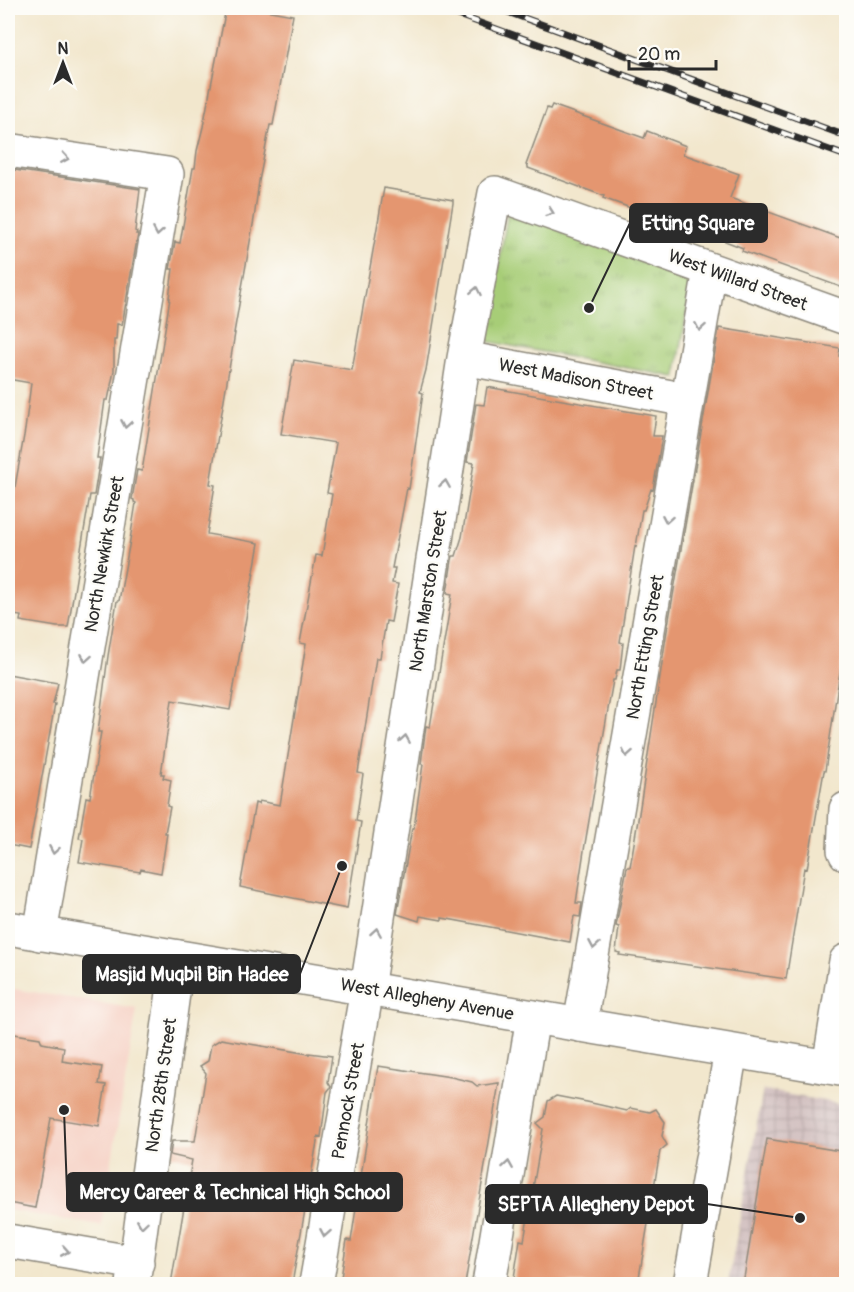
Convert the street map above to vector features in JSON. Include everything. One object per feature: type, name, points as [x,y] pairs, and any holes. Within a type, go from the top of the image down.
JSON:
[{"type":"street","name":"North Newkirk Street","points":[[8,150],[168,174],[40,934]]},
{"type":"street","name":"West Willard Street","points":[[495,193],[846,318]]},
{"type":"street","name":"North Marston Street","points":[[367,989],[464,358],[495,193]]},
{"type":"street","name":"North Etting Street","points":[[580,1025],[710,270]]},
{"type":"street","name":"West Madison Street","points":[[464,358],[687,400]]},
{"type":"street","points":[[846,809],[844,850],[846,854]]},
{"type":"street","name":"West Allegheny Avenue","points":[[8,928],[838,1069]]},
{"type":"street","name":"North 28th Street","points":[[135,1274],[178,957]]},
{"type":"street","points":[[838,1069],[846,961]]},
{"type":"street","name":"Pennock Street","points":[[316,1284],[367,989]]},
{"type":"street","points":[[489,1284],[533,1017]]},
{"type":"street","points":[[690,1284],[731,1051]]},
{"type":"street","points":[[8,1241],[135,1274]]},
{"type":"shaded area","points":[[8,988],[137,1009],[101,1226],[8,1210]]},
{"type":"shaded area","points":[[763,1090],[846,1105],[846,1284],[728,1284]]},
{"type":"green space","points":[[508,211],[693,274],[676,377],[486,341]]},
{"type":"building","points":[[226,8],[254,8],[293,15],[273,125],[270,125],[259,181],[210,484],[215,485],[207,534],[259,543],[230,710],[172,700],[161,774],[164,774],[163,778],[171,780],[167,806],[170,807],[161,873],[141,869],[140,872],[79,862],[83,839],[79,838],[86,797],[90,798],[101,732],[98,732],[108,656],[136,503],[132,499],[137,470],[142,471],[170,298],[173,269],[170,269],[175,242],[180,243]]},
{"type":"building","points":[[552,105],[644,138],[647,131],[686,146],[683,154],[739,174],[730,198],[846,240],[846,289],[742,251],[743,248],[679,223],[678,225],[603,198],[604,196],[528,168],[526,165],[547,108],[550,109]]},
{"type":"building","points":[[8,169],[140,189],[135,231],[138,234],[122,325],[117,324],[116,340],[114,340],[114,371],[108,400],[105,400],[94,495],[90,495],[68,627],[20,621],[21,616],[8,614],[8,527],[31,383],[8,379]]},
{"type":"building","points":[[384,188],[453,200],[453,203],[426,370],[420,392],[423,393],[409,489],[407,488],[392,568],[395,568],[392,583],[398,584],[391,622],[386,621],[380,658],[376,658],[358,773],[363,774],[356,821],[361,822],[347,909],[240,887],[255,803],[258,804],[259,801],[280,805],[306,644],[300,643],[316,555],[322,556],[332,494],[327,493],[336,443],[281,434],[294,360],[352,370]]},
{"type":"building","points":[[719,328],[840,348],[840,366],[846,367],[846,657],[843,657],[839,678],[825,771],[807,869],[804,868],[786,979],[619,955],[620,953],[616,952],[619,927],[616,926],[627,867],[630,867],[666,637]]},
{"type":"building","points":[[487,387],[656,416],[653,436],[662,436],[653,490],[651,489],[644,510],[642,510],[635,546],[620,642],[623,643],[620,670],[617,670],[615,680],[613,680],[576,903],[582,903],[580,917],[574,916],[570,942],[442,918],[442,920],[420,916],[419,921],[397,914],[412,828],[414,828],[426,726],[430,727],[452,594],[447,593],[452,560],[453,556],[456,556],[462,537],[474,463],[467,462],[476,404],[484,405]]},
{"type":"building","points":[[8,674],[58,683],[29,849],[8,845]]},
{"type":"building","points":[[8,1033],[40,1038],[42,1043],[64,1047],[62,1061],[102,1067],[99,1084],[106,1085],[99,1126],[51,1118],[35,1208],[8,1203]]},
{"type":"building","points":[[221,1039],[332,1056],[328,1082],[331,1087],[327,1092],[321,1137],[318,1136],[292,1284],[171,1284],[192,1160],[170,1155],[172,1141],[195,1141],[206,1073],[200,1066],[208,1061],[211,1045]]},
{"type":"building","points":[[378,1066],[451,1077],[472,1082],[477,1086],[499,1083],[465,1284],[340,1284],[347,1240],[351,1241]]},
{"type":"building","points":[[556,1096],[627,1111],[631,1108],[650,1112],[656,1109],[665,1122],[662,1136],[667,1145],[660,1151],[638,1284],[513,1284],[520,1240],[524,1241],[543,1129],[537,1123],[545,1117],[548,1101]]},
{"type":"building","points":[[767,1139],[846,1152],[846,1284],[743,1284]]},
{"type":"railway","points":[[439,8],[846,156]]},
{"type":"railway","points":[[497,8],[846,136]]},
{"type":"place","name":"Etting Square","points":[[589,308]]},
{"type":"place","name":"Masjid Muqbil Bin Hadee","points":[[342,866]]},
{"type":"place","name":"Mercy Career & Technical High School","points":[[64,1110]]},
{"type":"place","name":"SEPTA Allegheny Depot","points":[[800,1218]]}]
